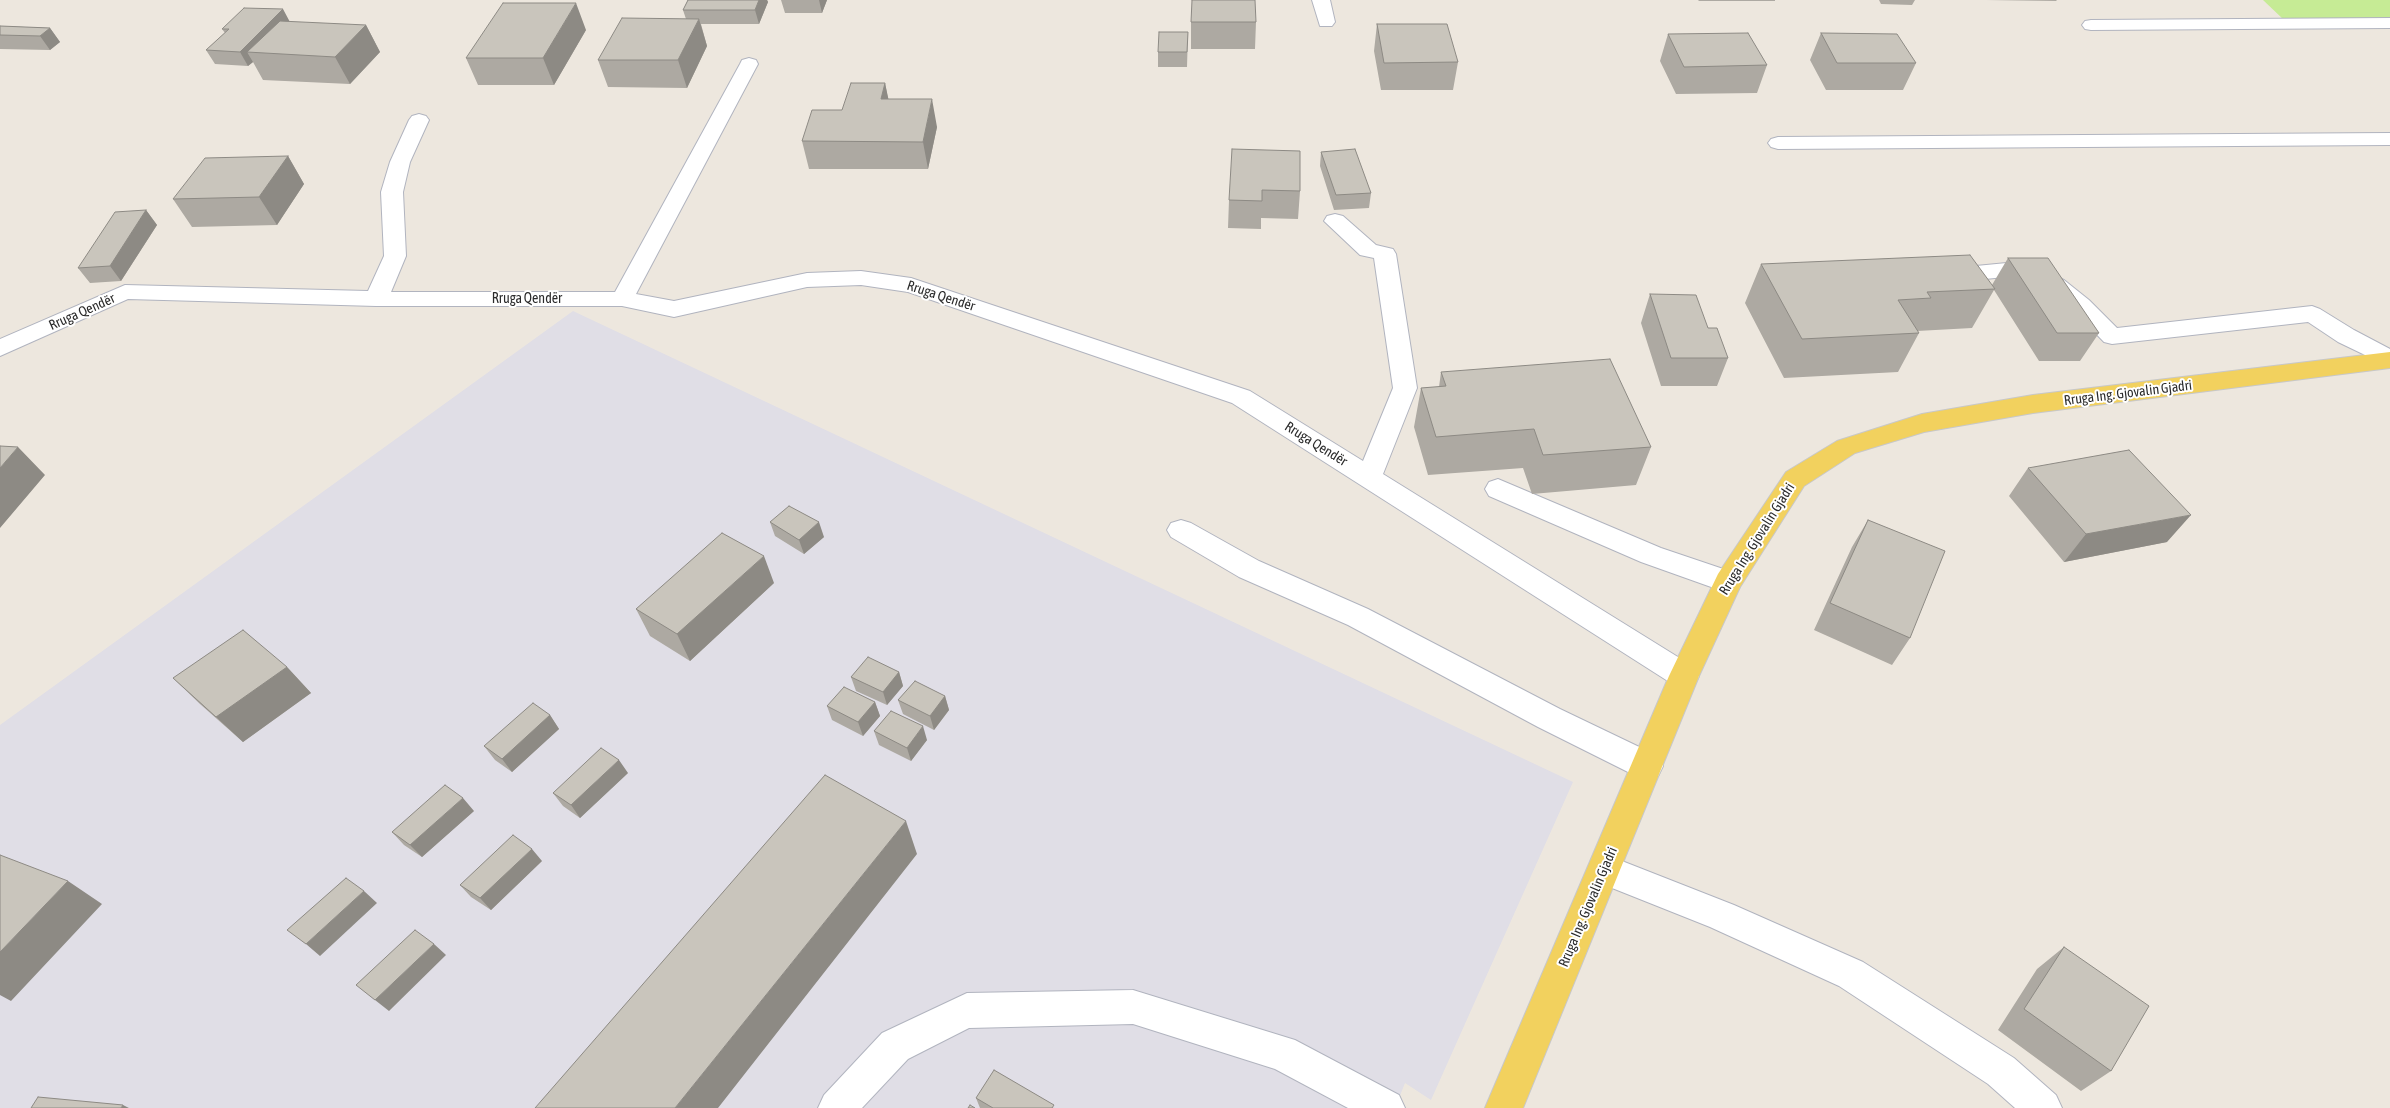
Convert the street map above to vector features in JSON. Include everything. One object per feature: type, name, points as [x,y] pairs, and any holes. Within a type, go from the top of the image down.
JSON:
[{"type":"main road","name":"Rruga Ing. Gjovalin Gjadri","points":[[1504,1108],[1684,676],[1728,582],[1795,479],[1846,447],[1922,423],[2033,404],[2390,360]]},
{"type":"street","points":[[1321,0],[1326,22]]},
{"type":"street","points":[[2091,25],[2390,23]]},
{"type":"street","points":[[622,300],[749,64]]},
{"type":"street","points":[[376,299],[395,256],[392,192],[400,162],[418,120]]},
{"type":"street","points":[[1778,143],[2390,139]]},
{"type":"street","points":[[1335,221],[1368,250],[1385,254],[1405,388],[1369,477]]},
{"type":"street","points":[[1928,278],[2017,269],[2056,285],[2081,305],[2112,336],[2312,314],[2346,336],[2390,360]]},
{"type":"street","name":"Rruga Qendër","points":[[0,348],[126,292],[376,299],[622,300],[674,309],[807,280],[861,278],[911,285],[1241,397],[1684,676]]},
{"type":"street","points":[[1498,489],[1651,555],[1728,582]]},
{"type":"street","points":[[1181,530],[1249,569],[1358,617],[1549,718],[1647,766]]},
{"type":"street","points":[[1604,869],[1722,916],[1851,974],[2001,1071],[2043,1108]]},
{"type":"street","points":[[837,1108],[895,1046],[966,1011],[1133,1006],[1282,1053],[1386,1108]]},
{"type":"shaded area","points":[[573,311],[1573,782],[1431,1100],[1405,1083],[1395,1108],[0,1108],[0,725]]},
{"type":"green space","points":[[2263,0],[2390,0],[2390,20],[2284,20]]},
{"type":"building","points":[[688,0],[759,0],[755,10],[683,10]]},
{"type":"building","points":[[1192,0],[1255,0],[1256,22],[1191,22]]},
{"type":"building","points":[[503,3],[576,3],[543,58],[466,58]]},
{"type":"building","points":[[244,8],[283,9],[240,52],[206,50],[229,29],[222,29]]},
{"type":"building","points":[[622,18],[699,19],[678,60],[598,60]]},
{"type":"building","points":[[280,21],[366,25],[335,57],[247,52]]},
{"type":"building","points":[[1377,24],[1447,24],[1458,62],[1384,63]]},
{"type":"building","points":[[0,26],[50,28],[40,36],[0,35]]},
{"type":"building","points":[[1159,32],[1188,32],[1187,52],[1158,52]]},
{"type":"building","points":[[1748,33],[1767,65],[1684,67],[1668,34]]},
{"type":"building","points":[[1821,33],[1897,34],[1916,63],[1837,63]]},
{"type":"building","points":[[851,83],[885,83],[881,99],[932,99],[923,142],[802,141],[812,110],[842,110]]},
{"type":"building","points":[[1232,149],[1300,151],[1300,191],[1262,190],[1262,201],[1229,200]]},
{"type":"building","points":[[1355,149],[1371,193],[1336,195],[1321,152]]},
{"type":"building","points":[[288,156],[259,197],[173,199],[205,158]]},
{"type":"building","points":[[146,210],[110,266],[78,268],[115,212]]},
{"type":"building","points":[[1970,255],[1995,289],[1927,292],[1931,298],[1898,300],[1919,333],[1802,339],[1761,264]]},
{"type":"building","points":[[2008,258],[2048,258],[2099,333],[2057,333]]},
{"type":"building","points":[[1650,294],[1696,295],[1708,328],[1717,328],[1728,358],[1671,358]]},
{"type":"building","points":[[1610,359],[1651,447],[1543,455],[1534,429],[1436,437],[1421,388],[1446,386],[1441,372]]},
{"type":"building","points":[[0,446],[18,447],[0,468]]},
{"type":"building","points":[[2129,450],[2191,515],[2086,534],[2028,468]]},
{"type":"building","points":[[789,506],[819,522],[799,540],[770,522]]},
{"type":"building","points":[[1868,520],[1945,551],[1910,638],[1830,603]]},
{"type":"building","points":[[722,533],[764,556],[677,634],[636,609]]},
{"type":"building","points":[[243,630],[287,667],[216,717],[173,678]]},
{"type":"building","points":[[868,657],[899,672],[883,692],[851,677]]},
{"type":"building","points":[[915,681],[945,696],[930,716],[898,700]]},
{"type":"building","points":[[844,687],[875,702],[858,722],[827,706]]},
{"type":"building","points":[[533,703],[550,715],[502,759],[484,746]]},
{"type":"building","points":[[891,711],[923,726],[907,748],[874,731]]},
{"type":"building","points":[[601,748],[619,760],[571,805],[553,793]]},
{"type":"building","points":[[825,775],[906,821],[675,1108],[535,1108]]},
{"type":"building","points":[[445,785],[463,798],[410,845],[392,832]]},
{"type":"building","points":[[513,835],[532,849],[480,898],[460,885]]},
{"type":"building","points":[[0,855],[68,881],[0,952]]},
{"type":"building","points":[[346,878],[364,891],[306,944],[287,930]]},
{"type":"building","points":[[415,930],[434,944],[375,1000],[356,985]]},
{"type":"building","points":[[2064,947],[2149,1006],[2111,1071],[2024,1009]]},
{"type":"building","points":[[994,1070],[1054,1105],[1052,1108],[993,1108],[976,1098]]},
{"type":"building","points":[[38,1097],[123,1105],[121,1108],[31,1108]]}]
